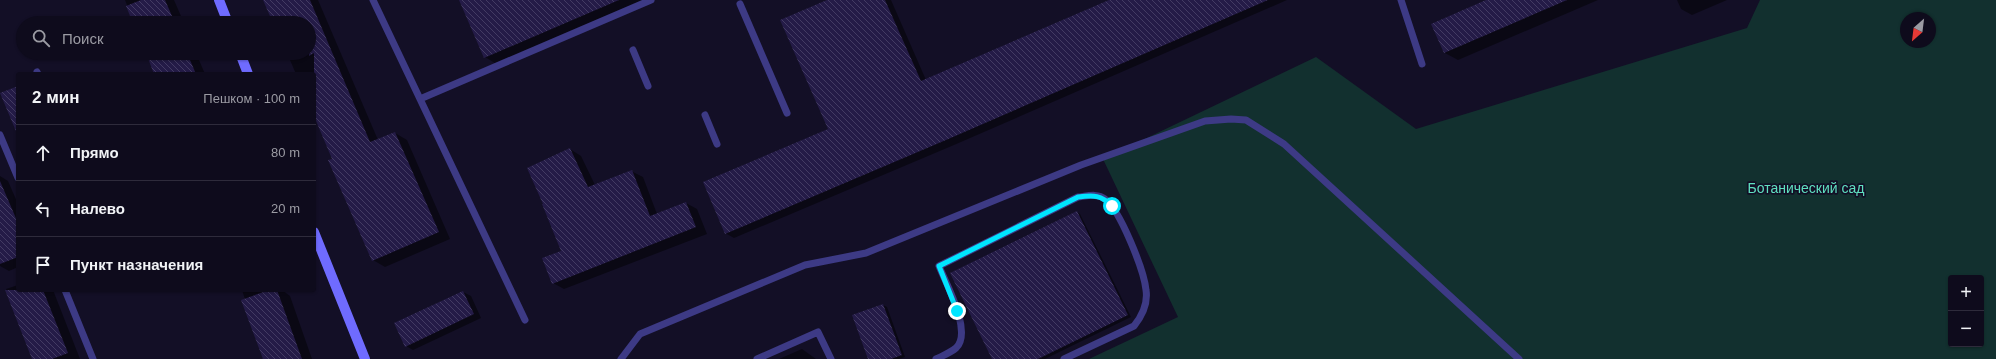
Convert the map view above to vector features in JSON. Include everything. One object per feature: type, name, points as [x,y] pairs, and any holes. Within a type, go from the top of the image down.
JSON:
[{"type":"main road","points":[[219,0],[225,16]]},
{"type":"main road","points":[[243,60],[247,72]]},
{"type":"main road","points":[[316,237],[366,359]]},
{"type":"lane","points":[[373,0],[525,320]]},
{"type":"lane","points":[[420,99],[651,0]]},
{"type":"lane","points":[[1401,0],[1422,64]]},
{"type":"lane","points":[[740,4],[787,113]]},
{"type":"lane","points":[[633,50],[648,86]]},
{"type":"lane","points":[[705,115],[717,144]]},
{"type":"lane","points":[[621,359],[640,334],[805,264],[866,253],[1081,165],[1205,121],[1231,119],[1246,120],[1284,144],[1497,340],[1520,359]]},
{"type":"lane","points":[[0,135],[16,173]]},
{"type":"lane","points":[[936,359],[956,348],[961,337],[962,327],[939,266],[1078,197],[1094,195],[1104,198],[1112,206],[1123,227],[1141,269],[1146,291],[1145,307],[1141,317],[1134,326],[1064,359]]},
{"type":"lane","points":[[67,292],[93,359]]},
{"type":"lane","points":[[757,359],[818,332],[831,359]]},
{"type":"green space","name":"Ботанический сад","points":[[1760,0],[1996,0],[1996,359],[1089,359],[1178,317],[1103,159],[1316,57],[1416,129],[1747,28]]},
{"type":"building","points":[[141,0],[165,0],[172,16],[130,16],[126,6]]},
{"type":"building","points":[[263,0],[310,0],[370,142],[395,132],[439,232],[372,261],[328,160],[332,159],[316,121],[316,72],[314,72],[314,60],[316,60],[316,16],[270,16]]},
{"type":"building","points":[[459,0],[619,0],[484,58]]},
{"type":"building","points":[[827,0],[885,0],[921,81],[1109,0],[1268,0],[725,234],[703,182],[828,129],[780,20]]},
{"type":"building","points":[[1486,0],[1567,0],[1444,53],[1431,24]]},
{"type":"building","points":[[149,60],[190,60],[195,72],[153,72]]},
{"type":"building","points":[[16,87],[16,131],[0,93]]},
{"type":"building","points":[[570,148],[588,187],[632,170],[650,216],[686,202],[696,227],[552,284],[542,258],[561,251],[527,168]]},
{"type":"building","points":[[0,181],[16,218],[16,258],[0,264]]},
{"type":"building","points":[[1077,211],[1128,315],[1038,359],[992,359],[950,273]]},
{"type":"building","points":[[5,290],[16,290],[16,292],[44,292],[68,353],[52,359],[32,359]]},
{"type":"building","points":[[463,291],[474,314],[405,347],[394,323]]},
{"type":"building","points":[[263,292],[278,292],[302,359],[263,359],[241,300]]},
{"type":"building","points":[[883,304],[902,355],[891,359],[868,359],[852,315]]},
{"type":"route","points":[[957,311],[939,266],[1078,197],[1094,195],[1104,198],[1112,206]]}]
